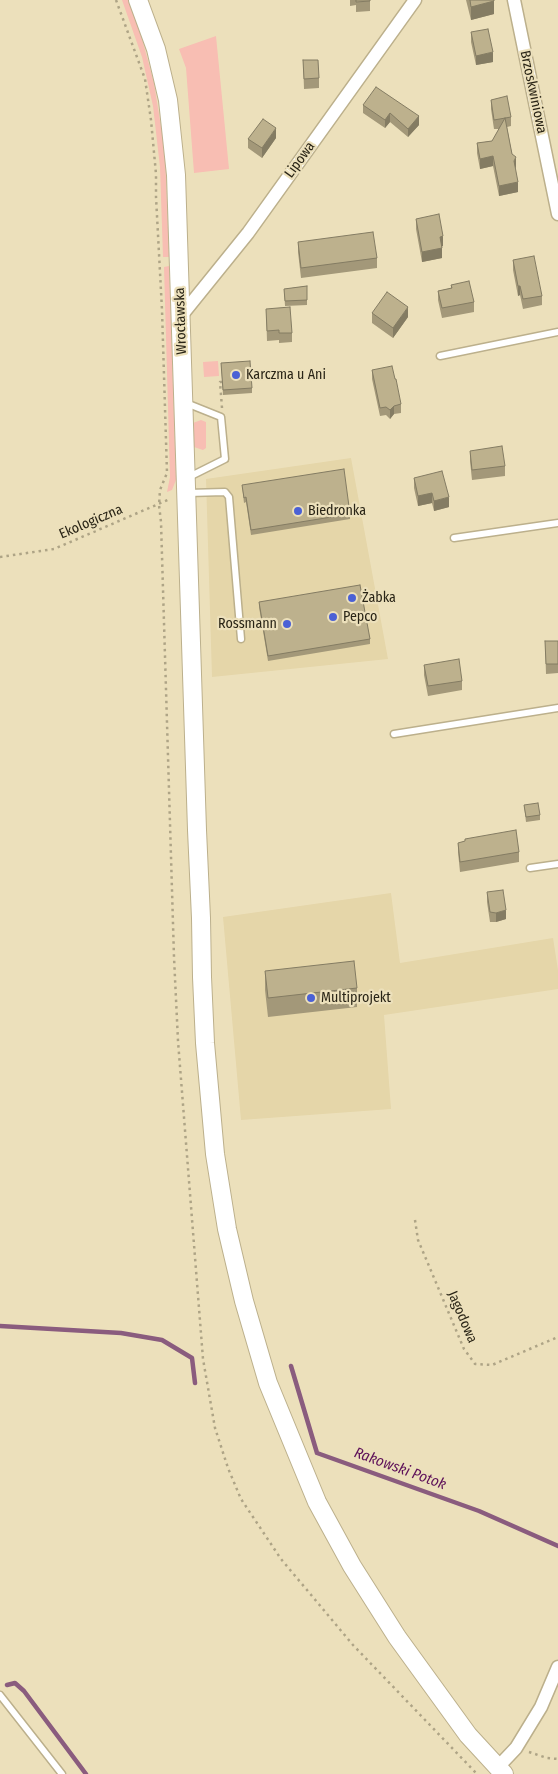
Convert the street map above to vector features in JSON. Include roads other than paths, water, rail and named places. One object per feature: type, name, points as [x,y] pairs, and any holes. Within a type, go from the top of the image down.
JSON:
[{"type":"main road","name":"Wrocławska","points":[[138,0],[156,49],[168,100],[176,176],[205,1043],[215,1154],[227,1229],[255,1342],[274,1398],[317,1502],[352,1566],[397,1637],[468,1735],[501,1770]]},
{"type":"street","name":"Lipowa","points":[[181,316],[248,233],[415,0]]},
{"type":"street","name":"Brzoskwiniowa","points":[[514,0],[558,214]]},
{"type":"street","points":[[501,1770],[541,1707],[558,1667]]},
{"type":"lane","points":[[440,356],[558,332]]},
{"type":"lane","points":[[184,402],[221,417],[225,459],[187,486]]},
{"type":"lane","points":[[187,486],[225,492],[229,497],[240,639]]},
{"type":"lane","points":[[454,538],[558,523]]},
{"type":"lane","points":[[394,734],[558,708]]},
{"type":"lane","points":[[530,868],[558,864]]},
{"type":"lane","points":[[0,1695],[62,1774]]},
{"type":"waterway","name":"Rakowski Potok","points":[[0,1326],[121,1333],[162,1340],[192,1358],[195,1383]]},
{"type":"waterway","name":"Rakowski Potok","points":[[291,1366],[317,1453],[479,1511],[558,1546]]},
{"type":"waterway","points":[[7,1685],[15,1683],[24,1691],[86,1774]]},
{"type":"place","name":"Karczma u Ani","points":[[236,375]]},
{"type":"place","name":"Biedronka","points":[[298,511]]},
{"type":"place","name":"Żabka","points":[[352,598]]},
{"type":"place","name":"Pepco","points":[[333,617]]},
{"type":"place","name":"Rossmann","points":[[287,624]]},
{"type":"place","name":"Multiprojekt","points":[[311,998]]}]
